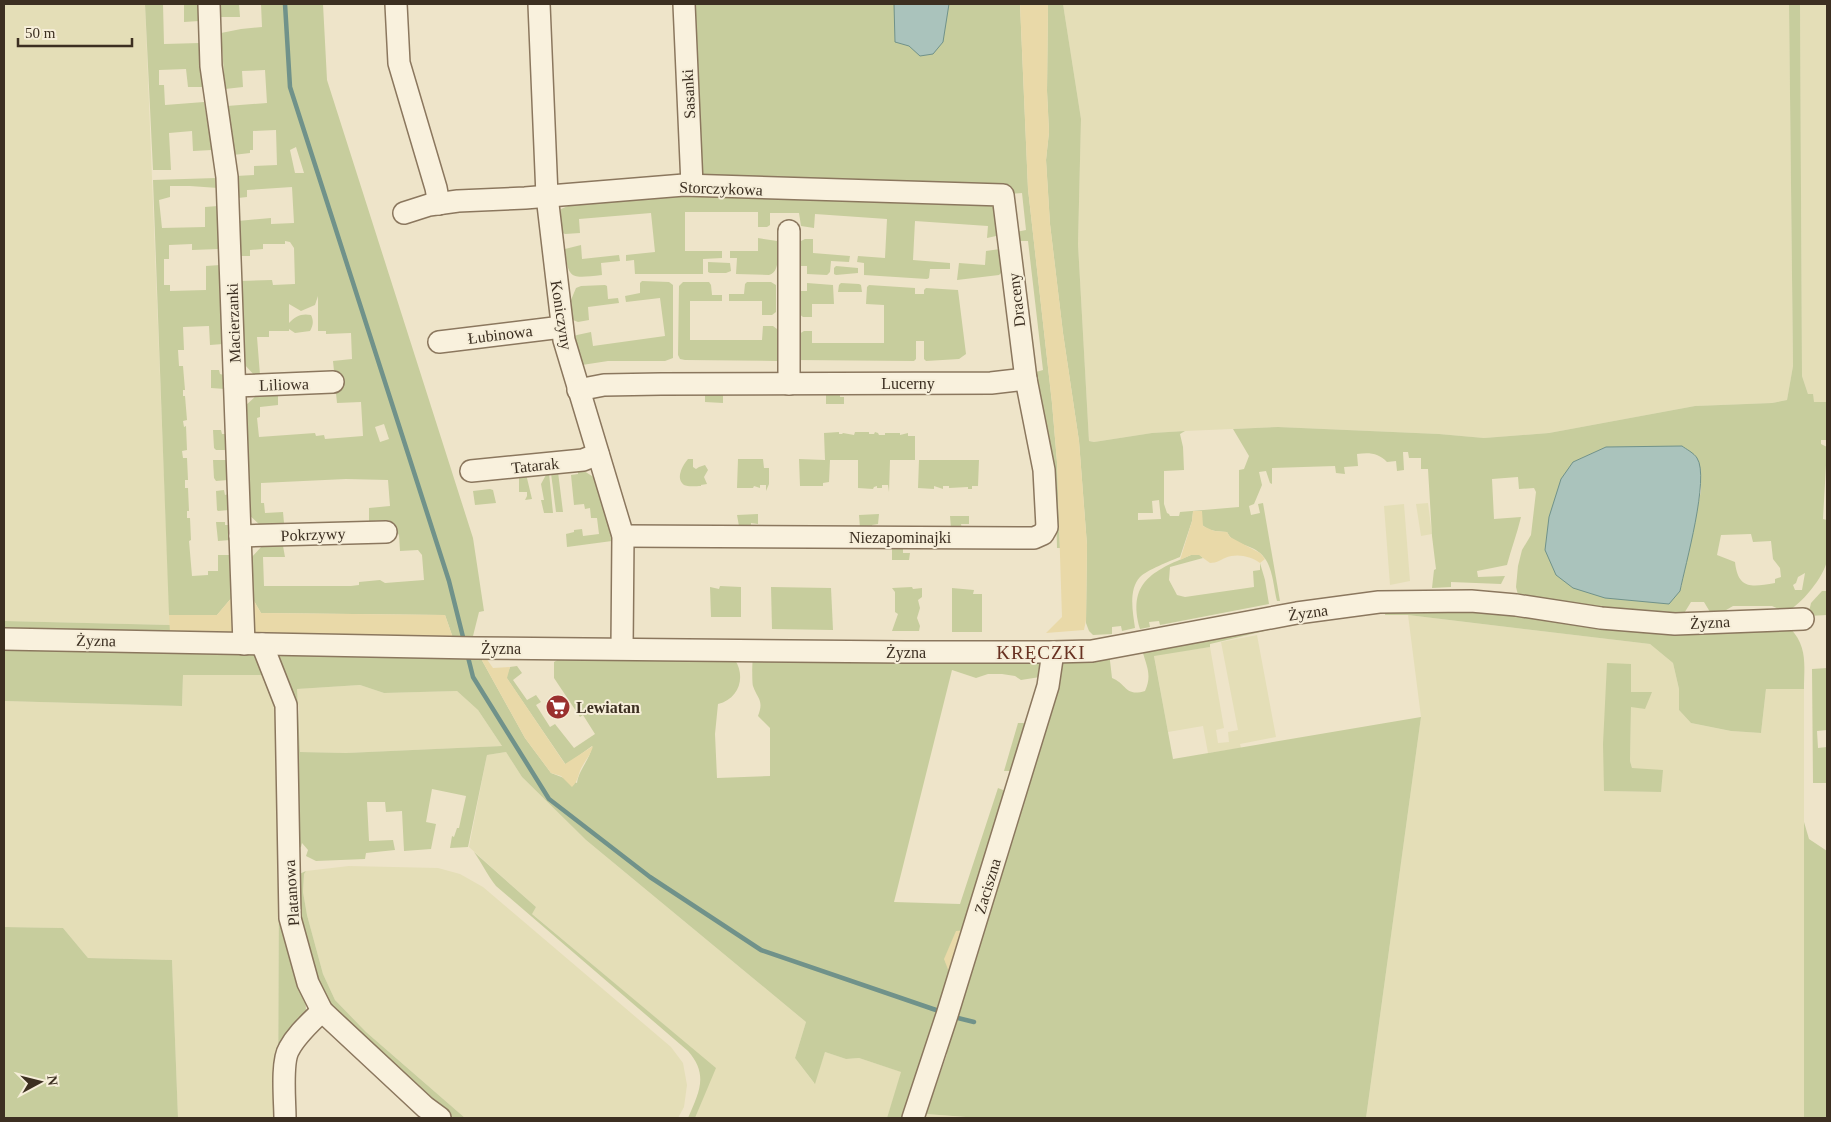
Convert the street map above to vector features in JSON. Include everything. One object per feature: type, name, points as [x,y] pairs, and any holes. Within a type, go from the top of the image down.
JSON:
[{"type":"street","name":"Macierzanki","points":[[209,4],[211,66],[227,177],[240,536],[253,644]]},
{"type":"street","points":[[396,4],[399,63],[439,204]]},
{"type":"street","name":"Koniczyny","points":[[539,4],[547,196],[562,327],[578,390],[623,536],[622,648]]},
{"type":"street","name":"Sasanki","points":[[684,4],[692,185]]},
{"type":"street","name":"Storczykowa","points":[[404,213],[429,205],[439,204],[692,185],[792,190],[1003,195]]},
{"type":"street","name":"Draceny","points":[[1003,195],[1026,379],[1032,403]]},
{"type":"street","points":[[789,231],[789,384]]},
{"type":"street","name":"Łubinowa","points":[[439,342],[562,327]]},
{"type":"street","name":"Lucerny","points":[[578,390],[604,385],[991,383],[1026,379]]},
{"type":"street","name":"Liliowa","points":[[235,386],[333,382]]},
{"type":"street","name":"Niezapominajki","points":[[623,536],[1034,538],[1042,534],[1047,527],[1048,517],[1044,470],[1032,403]]},
{"type":"street","name":"Tatarak","points":[[471,472],[583,460],[598,454]]},
{"type":"street","name":"Pokrzywy","points":[[240,536],[386,532]]},
{"type":"street","name":"Żyzna","points":[[4,638],[465,648],[1053,652],[1092,651],[1297,613],[1379,602],[1516,604],[1601,618],[1675,624],[1803,619]]},
{"type":"street","name":"Platanowa","points":[[253,644],[286,705],[290,918],[308,983],[322,1011],[425,1107],[440,1118]]},
{"type":"street","name":"Zaciszna","points":[[913,1118],[947,1015],[1048,686],[1053,652]]},
{"type":"street","points":[[285,1118],[287,1051],[300,1032],[322,1011]]},
{"type":"shaded area","points":[[4,4],[145,4],[170,625],[4,621]]},
{"type":"shaded area","points":[[1063,4],[1789,4],[1793,366],[1787,400],[1772,403],[1695,406],[1549,433],[1484,438],[1439,434],[1278,427],[1152,433],[1094,442],[1089,441],[1078,244],[1081,119]]},
{"type":"shaded area","points":[[1800,4],[1827,4],[1827,402],[1814,402],[1808,394],[1802,376]]},
{"type":"shaded area","points":[[1428,503],[1432,534],[1421,536],[1416,504]]},
{"type":"shaded area","points":[[1404,504],[1410,581],[1390,585],[1384,506]]},
{"type":"shaded area","points":[[1408,615],[1650,644],[1673,663],[1679,689],[1679,710],[1691,723],[1731,731],[1761,733],[1766,689],[1804,689],[1804,1118],[1366,1118],[1421,717]],"holes":[[[1631,692],[1639,693],[1645,709],[1631,706],[1630,761],[1632,768],[1660,792],[1604,791]]]},
{"type":"shaded area","points":[[1257,635],[1276,737],[1240,744],[1241,748],[1208,753],[1203,726],[1168,732],[1154,655],[1210,647],[1224,728],[1216,730],[1218,743],[1229,742],[1228,732],[1238,730],[1221,642]]},
{"type":"shaded area","points":[[183,675],[267,675],[275,707],[279,869],[278,1118],[178,1118],[172,960],[88,958],[63,928],[4,927],[4,701],[182,706]]},
{"type":"shaded area","points":[[360,685],[384,693],[457,691],[478,710],[502,746],[346,753],[300,752],[299,709],[296,689]]},
{"type":"shaded area","points":[[506,752],[522,777],[586,840],[806,1022],[795,1058],[814,1083],[825,1052],[846,1059],[859,1058],[902,1072],[887,1118],[695,1118],[715,1068],[531,913],[536,907],[469,847],[487,755]]},
{"type":"shaded area","points":[[349,866],[438,868],[460,874],[483,887],[671,1047],[683,1063],[687,1085],[684,1107],[678,1118],[465,1118],[366,1032],[335,1000],[323,974],[307,915],[303,892],[304,874],[306,871]]},
{"type":"shaded area","points":[[926,1114],[965,1117],[979,1118],[924,1118]]},
{"type":"green space","points":[[145,4],[163,4],[164,44],[200,43],[203,87],[188,87],[186,69],[159,70],[159,85],[164,85],[165,105],[204,102],[212,150],[193,151],[192,131],[169,133],[171,170],[153,170]]},
{"type":"green space","points":[[184,4],[198,4],[199,21],[184,22]]},
{"type":"green space","points":[[220,4],[239,4],[240,17],[220,17]]},
{"type":"green space","points":[[261,4],[323,4],[327,80],[473,538],[484,611],[479,612],[472,640],[453,638],[445,615],[261,613],[251,596],[251,558],[262,546],[283,546],[285,557],[263,557],[264,586],[351,586],[359,585],[359,582],[380,580],[385,583],[424,580],[422,555],[418,550],[400,551],[399,535],[389,520],[369,521],[369,508],[390,506],[388,480],[346,479],[261,483],[261,503],[264,503],[265,513],[283,512],[284,523],[260,525],[249,515],[245,406],[256,396],[278,395],[278,405],[260,407],[260,417],[257,418],[259,437],[315,433],[316,436],[324,435],[325,439],[363,436],[361,402],[337,403],[335,383],[333,382],[333,361],[352,359],[351,333],[326,334],[326,331],[318,331],[318,296],[315,305],[301,311],[289,304],[289,323],[299,316],[311,315],[313,323],[310,331],[295,333],[289,329],[289,331],[269,331],[269,337],[257,337],[260,375],[255,376],[244,364],[240,281],[272,280],[273,285],[295,284],[294,248],[290,242],[285,241],[285,244],[263,244],[263,249],[250,250],[250,256],[239,256],[238,221],[271,218],[271,224],[294,223],[292,187],[247,190],[247,197],[238,198],[236,176],[254,175],[254,166],[277,165],[276,130],[253,131],[253,150],[250,150],[250,153],[233,155],[227,106],[267,103],[265,70],[242,71],[243,87],[225,89],[221,33],[262,27]],"holes":[[[296,147],[304,173],[295,173],[290,150]],[[384,424],[389,439],[380,442],[375,427]]]},
{"type":"green space","points":[[689,4],[1020,4],[1028,189],[1052,403],[1057,462],[1060,548],[1057,548],[1055,469],[1036,372],[1043,370],[1028,241],[1018,241],[1016,232],[1026,230],[1022,193],[1011,194],[703,178],[700,172]]},
{"type":"green space","points":[[1048,4],[1063,4],[1081,119],[1078,244],[1089,441],[1094,442],[1152,433],[1185,431],[1180,434],[1183,447],[1184,470],[1164,471],[1164,504],[1167,513],[1170,516],[1179,516],[1180,512],[1239,507],[1239,470],[1244,469],[1249,456],[1233,429],[1278,427],[1439,434],[1484,438],[1549,433],[1695,406],[1772,403],[1787,400],[1793,366],[1789,4],[1800,4],[1802,376],[1808,394],[1813,394],[1814,402],[1827,402],[1827,440],[1821,440],[1821,444],[1827,447],[1823,519],[1827,520],[1828,555],[1825,567],[1817,582],[1798,604],[1786,612],[1772,606],[1733,606],[1721,613],[1710,612],[1704,602],[1691,602],[1683,615],[1673,618],[1518,595],[1516,587],[1518,566],[1522,550],[1531,535],[1536,492],[1534,488],[1519,489],[1518,477],[1492,479],[1494,519],[1521,517],[1507,565],[1477,571],[1478,577],[1505,576],[1501,584],[1451,582],[1451,587],[1432,588],[1434,570],[1436,569],[1428,469],[1421,469],[1421,458],[1409,458],[1408,452],[1403,452],[1404,470],[1397,471],[1396,461],[1387,462],[1377,455],[1361,453],[1357,454],[1358,466],[1344,467],[1345,474],[1336,473],[1335,466],[1272,468],[1272,484],[1266,471],[1259,472],[1262,485],[1254,504],[1249,506],[1251,515],[1260,513],[1258,504],[1263,503],[1280,601],[1277,601],[1268,563],[1260,553],[1233,540],[1227,532],[1206,528],[1193,512],[1192,521],[1180,557],[1148,571],[1136,582],[1132,602],[1135,628],[1122,631],[1121,626],[1112,627],[1112,634],[1093,635],[1086,623],[1087,545],[1079,441],[1063,333],[1050,224],[1046,160],[1049,132],[1047,91]],"holes":[[[1606,447],[1701,470],[1701,491],[1680,591],[1573,462]],[[1159,500],[1161,519],[1138,520],[1138,513],[1153,513],[1152,501]],[[1751,534],[1753,542],[1771,541],[1773,559],[1780,568],[1781,577],[1775,579],[1775,583],[1753,585],[1743,582],[1739,578],[1735,562],[1717,555],[1721,535]],[[1805,573],[1802,590],[1795,590],[1793,585],[1798,577]]]},
{"type":"green space","points":[[216,178],[218,188],[170,186],[170,197],[159,200],[162,228],[205,227],[205,207],[218,206],[219,249],[192,250],[192,244],[169,245],[169,259],[164,259],[164,285],[170,285],[170,291],[206,290],[206,266],[220,265],[223,344],[210,345],[209,326],[183,327],[184,350],[178,350],[179,366],[183,366],[185,390],[183,390],[183,396],[185,396],[187,420],[183,421],[184,427],[186,426],[187,450],[182,451],[183,458],[187,458],[188,480],[185,480],[185,488],[188,488],[189,511],[187,511],[187,518],[190,518],[191,540],[189,541],[192,576],[208,575],[208,571],[218,571],[218,555],[231,555],[233,596],[217,615],[169,615],[153,180]]},
{"type":"green space","points":[[682,196],[988,203],[997,213],[999,228],[996,236],[987,238],[988,226],[915,221],[913,260],[950,263],[950,269],[930,269],[929,278],[927,279],[864,275],[864,263],[857,262],[858,256],[885,258],[887,219],[815,214],[814,228],[801,226],[799,213],[770,213],[770,225],[758,227],[758,212],[685,212],[685,251],[722,251],[722,258],[703,259],[703,274],[635,274],[634,260],[626,261],[626,255],[655,252],[651,213],[579,219],[580,233],[565,234],[561,232],[561,209],[568,206]]},
{"type":"green space","points":[[758,238],[777,241],[778,261],[775,270],[769,275],[736,274],[737,258],[730,258],[730,251],[758,251]]},
{"type":"green space","points":[[805,239],[813,239],[813,253],[850,256],[849,262],[831,261],[830,272],[827,275],[807,274],[807,266],[796,266],[799,242]]},
{"type":"green space","points":[[581,245],[582,259],[619,255],[620,261],[601,263],[602,275],[578,277],[573,275],[568,267],[565,249]]},
{"type":"green space","points":[[1000,249],[1003,271],[999,275],[957,280],[959,263],[985,265],[986,251]]},
{"type":"green space","points":[[708,262],[730,263],[731,271],[726,273],[710,273],[708,272]]},
{"type":"green space","points":[[836,266],[858,268],[858,273],[836,275],[834,274],[834,268]]},
{"type":"green space","points":[[642,281],[669,282],[673,285],[673,358],[665,361],[608,361],[582,365],[573,337],[577,335],[591,332],[593,346],[665,336],[660,298],[626,302],[625,296],[640,293],[640,283]]},
{"type":"green space","points":[[683,282],[709,282],[712,295],[722,295],[722,301],[690,301],[690,340],[762,340],[763,326],[773,326],[777,329],[777,361],[680,359],[678,355],[679,286]]},
{"type":"green space","points":[[747,282],[771,282],[776,285],[776,312],[772,315],[762,315],[762,301],[729,301],[729,294],[744,294]]},
{"type":"green space","points":[[807,283],[833,285],[834,304],[812,304],[812,317],[803,317],[798,313],[796,291],[807,291]]},
{"type":"green space","points":[[841,283],[859,284],[861,285],[862,292],[838,292]]},
{"type":"green space","points":[[869,285],[915,288],[915,294],[924,294],[926,288],[958,290],[966,354],[959,359],[926,361],[924,359],[924,341],[916,341],[916,359],[914,361],[796,360],[799,334],[804,331],[812,331],[812,343],[884,343],[884,305],[866,304],[867,287]]},
{"type":"green space","points":[[607,286],[608,299],[618,298],[619,303],[588,307],[589,320],[578,322],[573,320],[571,300],[576,288]]},
{"type":"green space","points":[[211,370],[219,370],[220,374],[224,375],[225,389],[211,388]]},
{"type":"green space","points":[[705,390],[719,390],[719,395],[723,395],[723,403],[705,402]]},
{"type":"green space","points":[[826,392],[840,392],[840,397],[844,397],[844,404],[826,404]]},
{"type":"green space","points":[[213,430],[221,430],[222,434],[226,434],[227,450],[216,450],[214,448]]},
{"type":"green space","points":[[839,432],[839,434],[854,435],[855,432],[874,434],[875,432],[879,435],[885,435],[885,433],[900,433],[900,435],[908,433],[908,436],[915,436],[915,460],[890,460],[889,492],[888,485],[882,485],[882,488],[877,488],[877,486],[873,489],[858,488],[858,460],[830,460],[829,482],[823,483],[823,486],[800,486],[799,459],[825,460],[824,433]]},
{"type":"green space","points":[[688,459],[693,459],[693,467],[696,469],[705,465],[708,470],[704,477],[707,484],[690,486],[684,485],[681,482],[680,475]]},
{"type":"green space","points":[[738,459],[763,459],[764,468],[769,468],[769,484],[766,491],[766,485],[760,485],[760,488],[754,486],[753,488],[737,488]]},
{"type":"green space","points":[[213,460],[228,460],[228,480],[216,481],[214,478]]},
{"type":"green space","points":[[919,460],[979,460],[978,486],[972,486],[972,489],[968,489],[968,487],[949,488],[949,486],[943,486],[943,489],[934,486],[934,489],[918,488]]},
{"type":"green space","points":[[578,469],[595,478],[610,527],[612,541],[567,547],[566,534],[574,532],[574,530],[582,529],[583,536],[599,534],[597,518],[591,518],[590,508],[585,509],[584,504],[574,505],[571,475],[578,474]]},
{"type":"green space","points":[[558,472],[563,512],[556,512],[551,473]]},
{"type":"green space","points":[[547,473],[549,473],[553,513],[544,513],[541,500],[544,500],[541,484]]},
{"type":"green space","points":[[526,474],[532,499],[525,500],[527,492],[519,492],[519,476]]},
{"type":"green space","points":[[224,490],[225,495],[229,494],[229,510],[218,511],[216,491]]},
{"type":"green space","points":[[493,490],[496,503],[475,505],[473,491]]},
{"type":"green space","points":[[758,514],[758,524],[751,523],[751,527],[739,526],[737,515]]},
{"type":"green space","points":[[879,514],[878,524],[872,525],[872,528],[860,528],[859,515]]},
{"type":"green space","points":[[950,516],[969,516],[969,524],[961,524],[962,529],[951,528]]},
{"type":"green space","points":[[216,522],[225,522],[225,525],[230,525],[230,540],[218,541]]},
{"type":"green space","points":[[892,546],[903,546],[903,553],[910,553],[909,560],[892,560]]},
{"type":"green space","points":[[1191,555],[1200,555],[1203,558],[1170,567],[1169,580],[1177,595],[1185,597],[1254,587],[1253,571],[1260,570],[1260,563],[1269,604],[1160,625],[1159,621],[1149,622],[1150,627],[1140,629],[1137,600],[1140,590],[1146,581],[1154,573]]},
{"type":"green space","points":[[720,586],[741,587],[741,617],[711,617],[710,587],[719,589]]},
{"type":"green space","points":[[771,587],[831,588],[833,630],[772,629]]},
{"type":"green space","points":[[912,587],[913,589],[922,588],[922,597],[918,600],[920,608],[917,618],[920,626],[919,631],[892,631],[898,614],[895,612],[895,592],[892,588]]},
{"type":"green space","points":[[952,588],[974,590],[973,594],[982,594],[982,632],[952,632]]},
{"type":"green space","points":[[1822,591],[1827,591],[1827,615],[1808,616],[1811,603]]},
{"type":"green space","points":[[1392,607],[1790,628],[1800,642],[1804,657],[1804,689],[1766,689],[1761,733],[1731,731],[1691,723],[1679,710],[1679,689],[1673,663],[1650,644],[1408,615],[1385,615],[1386,609]]},
{"type":"green space","points":[[4,621],[170,625],[170,633],[4,631]]},
{"type":"green space","points":[[1286,626],[1210,644],[1210,647],[1154,656],[1173,759],[1421,717],[1366,1118],[979,1118],[926,1114],[947,1054],[941,1051],[1058,655],[1109,652],[1112,678],[1130,691],[1138,692],[1145,691],[1148,681],[1148,672],[1143,653],[1146,649]]},
{"type":"green space","points":[[4,642],[244,648],[262,655],[271,673],[278,707],[280,814],[286,924],[296,962],[305,983],[306,1012],[281,1044],[280,1118],[278,1118],[279,869],[275,707],[267,675],[183,675],[182,706],[4,701]]},
{"type":"green space","points":[[274,652],[479,655],[525,738],[551,773],[577,783],[592,746],[566,765],[506,677],[510,667],[517,666],[522,673],[513,680],[527,700],[536,695],[541,702],[536,705],[550,727],[555,724],[574,748],[595,734],[583,715],[580,717],[554,678],[554,662],[561,658],[735,660],[740,673],[736,692],[718,704],[715,734],[717,778],[770,776],[770,728],[758,716],[760,700],[753,686],[753,658],[1031,657],[1041,666],[1040,677],[1021,680],[1015,676],[1002,674],[988,674],[976,678],[952,670],[894,902],[960,904],[998,788],[1003,790],[1008,798],[952,980],[905,1118],[887,1118],[901,1072],[859,1058],[846,1059],[825,1052],[815,1084],[795,1058],[806,1022],[586,840],[522,777],[506,752],[487,755],[468,847],[450,848],[452,836],[454,837],[457,828],[459,828],[466,796],[432,789],[426,822],[436,824],[431,849],[404,851],[402,811],[386,812],[385,802],[367,802],[369,841],[393,840],[395,850],[366,853],[365,859],[316,861],[306,856],[308,850],[302,843],[301,847],[297,848]],"holes":[[[360,685],[384,693],[457,691],[478,710],[502,746],[346,753],[300,752],[297,689]]]},
{"type":"green space","points":[[1607,663],[1631,664],[1631,692],[1652,692],[1645,709],[1631,707],[1630,761],[1632,768],[1663,770],[1661,792],[1604,791],[1603,744]]},
{"type":"green space","points":[[1827,668],[1827,730],[1817,731],[1818,748],[1827,747],[1827,783],[1813,783],[1812,669]]},
{"type":"green space","points":[[1018,723],[1032,723],[1017,771],[1004,771]]},
{"type":"green space","points":[[1804,822],[1809,839],[1827,851],[1827,1118],[1804,1118]]},
{"type":"green space","points":[[474,852],[536,907],[532,914],[716,1068],[695,1118],[688,1118],[696,1100],[700,1076],[698,1068],[688,1051],[496,886]]},
{"type":"green space","points":[[306,871],[304,874],[303,892],[307,915],[323,974],[335,1000],[366,1032],[465,1118],[448,1118],[328,1007],[295,918],[297,875]]},
{"type":"green space","points":[[4,927],[63,928],[88,958],[172,960],[178,1118],[4,1118]]},
{"type":"sand","points":[[1020,4],[1048,4],[1047,91],[1049,132],[1046,160],[1050,224],[1063,333],[1079,441],[1087,545],[1086,620],[1084,630],[1046,633],[1062,617],[1057,462],[1028,189]]},
{"type":"sand","points":[[1193,511],[1202,511],[1203,526],[1214,531],[1227,532],[1230,537],[1260,553],[1265,559],[1260,563],[1248,557],[1234,556],[1210,563],[1199,555],[1191,555],[1180,560],[1192,521]]},
{"type":"sand","points":[[233,596],[234,634],[170,633],[169,615],[217,615]]},
{"type":"sand","points":[[251,596],[261,613],[445,615],[453,638],[254,634]]},
{"type":"sand","points":[[479,655],[486,658],[493,668],[510,667],[507,678],[565,764],[593,746],[572,787],[561,776],[551,773],[525,738]]},
{"type":"sand","points":[[968,930],[952,980],[944,959],[956,931]]},
{"type":"water","points":[[894,4],[949,4],[943,42],[933,54],[920,56],[909,46],[895,42]]},
{"type":"water","points":[[1682,446],[1697,458],[1701,483],[1699,502],[1680,591],[1669,604],[1605,598],[1573,588],[1556,575],[1545,550],[1549,517],[1561,479],[1573,462],[1606,447]]},
{"type":"waterway","points":[[285,4],[290,87],[449,581],[464,641]]},
{"type":"waterway","points":[[467,653],[473,677],[549,799],[650,877],[761,950],[936,1010]]},
{"type":"waterway","points":[[958,1018],[974,1022]]},
{"type":"place","name":"Lewiatan","points":[[558,707]]},
{"type":"district","name":"KRĘCZKI","points":[[1041,652]]}]
